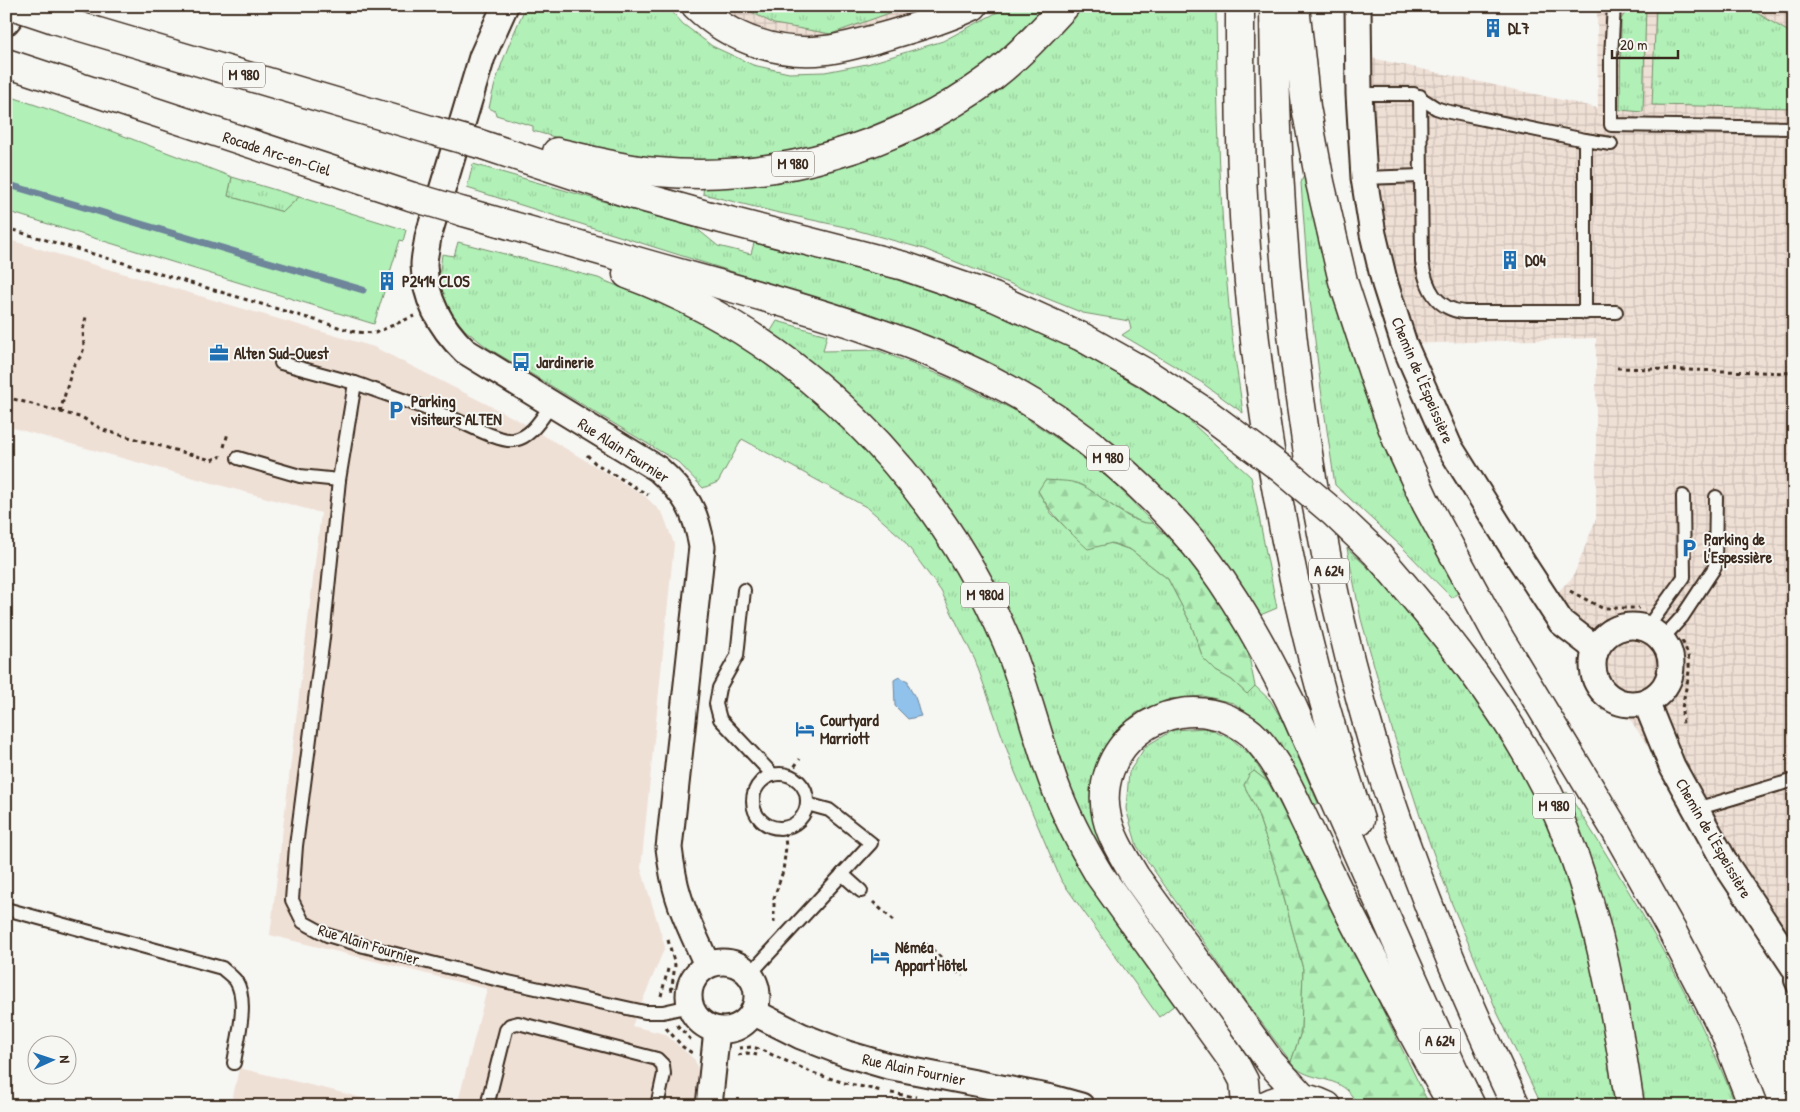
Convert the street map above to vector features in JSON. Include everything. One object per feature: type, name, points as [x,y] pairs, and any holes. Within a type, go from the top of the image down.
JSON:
[{"type":"main road","name":"M 980","points":[[15,6],[480,144],[631,194],[904,266],[994,297],[1082,337],[1146,373],[1208,414],[1282,469],[1334,513],[1435,611],[1481,661],[1616,831]]},
{"type":"main road","points":[[696,6],[716,23],[744,38],[777,49],[810,52],[857,44],[935,21],[973,6]]},
{"type":"main road","name":"M 980","points":[[480,144],[495,136],[612,166],[667,173],[736,172],[779,168],[815,160],[850,150],[889,135],[934,113],[966,94],[1019,54],[1065,6]]},
{"type":"main road","name":"A 624","points":[[1240,6],[1242,150],[1246,245],[1256,354],[1280,508],[1305,628],[1350,790],[1412,975],[1470,1106]]},
{"type":"main road","name":"A 624","points":[[1274,6],[1277,147],[1292,344],[1316,506],[1327,562],[1364,714],[1407,847],[1449,957],[1476,1021],[1516,1106]]},
{"type":"main road","points":[[1295,6],[1306,107],[1320,182],[1339,263],[1372,370],[1397,440],[1426,503],[1497,634],[1616,831],[1696,976],[1725,1033],[1754,1102]]},
{"type":"main road","name":"Rocade Arc-en-Ciel","points":[[12,65],[413,197],[549,236]]},
{"type":"main road","name":"M 980","points":[[549,236],[798,306],[916,348],[1008,389],[1042,410],[1109,459],[1145,492],[1196,547],[1230,593],[1250,626],[1290,701],[1412,975]]},
{"type":"main road","name":"M 980d","points":[[549,236],[563,253],[668,291],[709,312],[784,359],[822,389],[858,422],[897,464],[926,500],[954,540],[983,590],[1008,644],[1028,699],[1053,781],[1081,846],[1100,876],[1235,1064],[1244,1081],[1246,1106]]},
{"type":"main road","name":"M 980","points":[[1376,553],[1432,619],[1491,696],[1544,785],[1554,806],[1574,855],[1603,957],[1618,1029],[1630,1106]]},
{"type":"main road","points":[[1315,1102],[1271,1063],[1134,876],[1112,832],[1107,817],[1106,786],[1113,763],[1128,740],[1146,725],[1159,718],[1184,712],[1209,713],[1221,716],[1234,722],[1255,737],[1268,753],[1286,782],[1347,908],[1430,1067],[1453,1106]]},
{"type":"main road","points":[[1264,1106],[1286,1098],[1315,1102]]},
{"type":"street","points":[[6,22],[19,6]]},
{"type":"street","name":"Rue Alain Fournier","points":[[505,6],[482,57],[428,238],[424,263],[426,284],[432,306],[442,324],[465,351],[658,469],[678,486],[691,507],[698,526],[702,547],[669,848],[672,874],[678,895],[707,965]]},
{"type":"street","name":"Chemin de l'Espeissière","points":[[1358,6],[1359,94],[1364,178],[1373,234],[1385,284],[1401,335],[1450,446],[1518,556],[1561,622],[1596,649]]},
{"type":"street","points":[[1635,625],[1655,634],[1668,650],[1671,662],[1670,675],[1665,686],[1657,696],[1646,702],[1633,705],[1620,703],[1608,697],[1599,687],[1593,675],[1592,662],[1602,638],[1612,630],[1623,626],[1635,625]]},
{"type":"street","name":"Chemin de l'Espeissière","points":[[1646,702],[1672,766],[1727,866],[1792,965]]},
{"type":"street","points":[[718,961],[730,962],[741,966],[750,974],[755,982],[757,1003],[748,1019],[734,1028],[717,1030],[705,1026],[696,1017],[679,1008],[688,994],[691,982],[698,972],[707,965],[718,961]]},
{"type":"street","name":"Rue Alain Fournier","points":[[753,1012],[802,1036],[847,1054],[888,1066],[1052,1098],[1081,1106]]},
{"type":"street","points":[[709,1106],[717,1030]]},
{"type":"lane","points":[[1614,7],[1611,56],[1611,125],[1794,128]]},
{"type":"lane","points":[[1359,94],[1408,93],[1420,96],[1428,103],[1445,111],[1611,144]]},
{"type":"lane","points":[[1420,96],[1421,251],[1424,273],[1431,291],[1445,307],[1450,310],[1464,312],[1616,312]]},
{"type":"lane","points":[[1585,140],[1585,312]]},
{"type":"lane","points":[[1364,178],[1421,176]]},
{"type":"lane","points":[[281,363],[355,383],[451,417],[501,439],[512,441],[521,438],[534,429],[552,404]]},
{"type":"lane","name":"Rue Alain Fournier","points":[[355,383],[339,480],[323,638],[296,846],[292,900],[303,922],[327,935],[364,946],[499,980],[645,1012],[663,1012],[679,1008]]},
{"type":"lane","points":[[238,458],[300,476],[339,480]]},
{"type":"lane","points":[[1655,634],[1684,577],[1684,496]]},
{"type":"lane","points":[[1655,634],[1682,617],[1715,567],[1716,497]]},
{"type":"lane","points":[[744,590],[737,656],[719,688],[716,704],[720,719],[773,775]]},
{"type":"lane","points":[[773,775],[788,776],[802,786],[807,804],[799,820],[792,826],[774,828],[766,825],[754,811],[754,793],[764,779],[773,775]]},
{"type":"lane","points":[[1696,809],[1794,780]]},
{"type":"lane","points":[[750,974],[870,843],[829,810],[807,804]]},
{"type":"lane","points":[[842,874],[866,896]]},
{"type":"lane","points":[[6,909],[222,968],[236,981],[241,993],[242,1014],[234,1063]]},
{"type":"lane","points":[[1792,965],[1791,981],[1794,988]]},
{"type":"lane","points":[[487,1106],[506,1030],[510,1025],[518,1024],[657,1059],[663,1065],[664,1074],[657,1106]]},
{"type":"path","points":[[6,228],[355,332],[375,333],[432,306]]},
{"type":"path","points":[[60,412],[73,366],[81,356],[84,348],[83,330],[86,318]]},
{"type":"path","points":[[1618,368],[1794,373]]},
{"type":"path","points":[[6,397],[83,418],[103,430],[211,460],[220,457],[228,433]]},
{"type":"path","points":[[581,450],[595,463],[654,499]]},
{"type":"path","points":[[788,776],[800,759]]},
{"type":"path","points":[[774,932],[774,898],[782,871],[786,847],[784,828]]},
{"type":"path","points":[[866,896],[893,920]]},
{"type":"path","points":[[668,939],[675,965],[683,1033],[696,1044]]},
{"type":"path","points":[[926,944],[962,976]]},
{"type":"path","points":[[660,997],[668,969]]},
{"type":"path","points":[[666,1028],[683,1047],[699,1056]]},
{"type":"path","points":[[734,1056],[757,1055]]},
{"type":"shaded area","points":[[696,6],[973,6],[810,51]]},
{"type":"shaded area","points":[[1597,6],[1794,6],[1794,967],[1606,683],[1548,601],[1573,577],[1596,519],[1596,338],[1404,344],[1385,284],[1358,55],[1598,108]]},
{"type":"shaded area","points":[[6,239],[374,347],[518,420],[645,496],[663,514],[674,544],[641,868],[665,947],[632,1026],[665,1034],[695,1060],[698,1071],[695,1106],[457,1106],[487,989],[270,935],[321,513],[6,426]]},
{"type":"shaded area","points":[[239,1068],[331,1090],[393,1106],[231,1106]]},
{"type":"green space","points":[[526,6],[667,6],[683,24],[712,46],[753,65],[789,73],[825,72],[867,64],[943,41],[1009,6],[1046,6],[985,65],[923,104],[852,134],[788,152],[722,160],[669,160],[601,150],[533,131],[533,126],[496,115],[495,111],[489,108],[500,69]]},
{"type":"green space","points":[[740,6],[909,6],[831,34],[774,24]]},
{"type":"green space","points":[[1080,6],[1216,6],[1221,201],[1231,330],[1243,413],[1201,382],[1122,335],[1131,329],[1129,321],[1083,313],[924,249],[845,227],[703,194],[704,184],[805,173],[1068,21]]},
{"type":"green space","points":[[1630,6],[1646,6],[1643,112],[1620,110],[1621,19]]},
{"type":"green space","points":[[1656,6],[1745,6],[1794,35],[1794,108],[1652,105]]},
{"type":"green space","points":[[6,95],[95,125],[232,177],[228,196],[283,212],[299,197],[406,230],[403,241],[400,240],[374,324],[6,211]]},
{"type":"green space","points":[[473,164],[696,228],[718,246],[751,254],[754,243],[886,276],[1004,316],[1058,341],[1116,373],[1183,415],[1251,477],[1277,608],[1258,616],[1059,405],[1008,374],[954,346],[901,325],[467,188]]},
{"type":"green space","points":[[1304,174],[1332,284],[1460,591],[1452,598],[1402,547],[1335,485],[1309,292],[1301,183]]},
{"type":"green space","points":[[232,177],[299,197],[283,212],[228,196]]},
{"type":"green space","points":[[458,242],[598,278],[681,312],[748,350],[817,400],[877,460],[928,525],[969,593],[1000,659],[1058,825],[1078,867],[1176,1004],[1159,1017],[1061,880],[1015,772],[975,660],[941,591],[902,538],[868,508],[742,439],[718,482],[703,488],[678,462],[488,348],[465,330],[448,309],[438,287],[442,254],[454,256]]},
{"type":"green space","points":[[777,321],[827,335],[823,351],[877,350],[955,381],[1014,410],[1068,446],[1112,481],[1153,523],[1145,524],[1127,515],[1078,484],[1038,491],[1051,513],[1067,529],[1131,550],[1168,579],[1191,624],[1203,658],[1216,671],[1232,680],[1246,693],[1255,686],[1270,700],[1281,718],[1318,803],[1312,806],[1282,748],[1260,721],[1233,703],[1203,696],[1170,699],[1136,713],[1112,735],[1094,770],[1090,804],[1100,843],[1096,844],[1077,805],[1029,664],[1008,611],[981,560],[948,509],[878,424],[823,373],[769,334]]},
{"type":"green space","points":[[1045,480],[1066,481],[1088,488],[1134,519],[1144,523],[1153,523],[1179,548],[1211,590],[1247,647],[1255,686],[1247,694],[1232,680],[1216,671],[1203,658],[1191,624],[1168,579],[1131,550],[1112,543],[1088,549],[1061,522],[1038,491]]},
{"type":"green space","points":[[1347,548],[1403,602],[1453,661],[1489,711],[1535,791],[1560,847],[1580,904],[1594,961],[1618,1106],[1542,1106],[1498,1014],[1452,904],[1422,822],[1392,729],[1361,619]]},
{"type":"green space","points":[[1206,728],[1232,739],[1251,756],[1268,782],[1254,771],[1244,785],[1256,809],[1277,872],[1303,969],[1301,1032],[1291,1062],[1238,991],[1137,846],[1126,809],[1129,772],[1146,746],[1173,730]]},
{"type":"green space","points":[[1254,771],[1268,782],[1298,838],[1430,1106],[1359,1106],[1347,1090],[1340,1085],[1303,1072],[1291,1062],[1301,1032],[1303,969],[1277,872],[1256,809],[1244,785],[1249,775]]},
{"type":"green space","points":[[1567,792],[1637,906],[1681,984],[1719,1064],[1736,1106],[1644,1106],[1624,986],[1615,947],[1594,869],[1564,794]]},
{"type":"water","points":[[899,677],[908,681],[921,716],[908,719],[895,706],[894,680]]},
{"type":"waterway","points":[[6,184],[363,290]]},
{"type":"place","name":"DL7","points":[[1493,28]]},
{"type":"place","name":"D04","points":[[1510,260]]},
{"type":"place","name":"P2414 CLOS","points":[[387,281]]},
{"type":"place","name":"Alten Sud-Ouest","points":[[219,353]]},
{"type":"place","name":"Jardinerie","points":[[521,362]]},
{"type":"place","name":"Parking visiteurs ALTEN","points":[[396,410]]},
{"type":"place","name":"Parking de l'Espessière","points":[[1689,548]]},
{"type":"place","name":"Courtyard Marriott","points":[[805,729]]},
{"type":"place","name":"Néméa Appart'Hôtel","points":[[880,956]]}]
